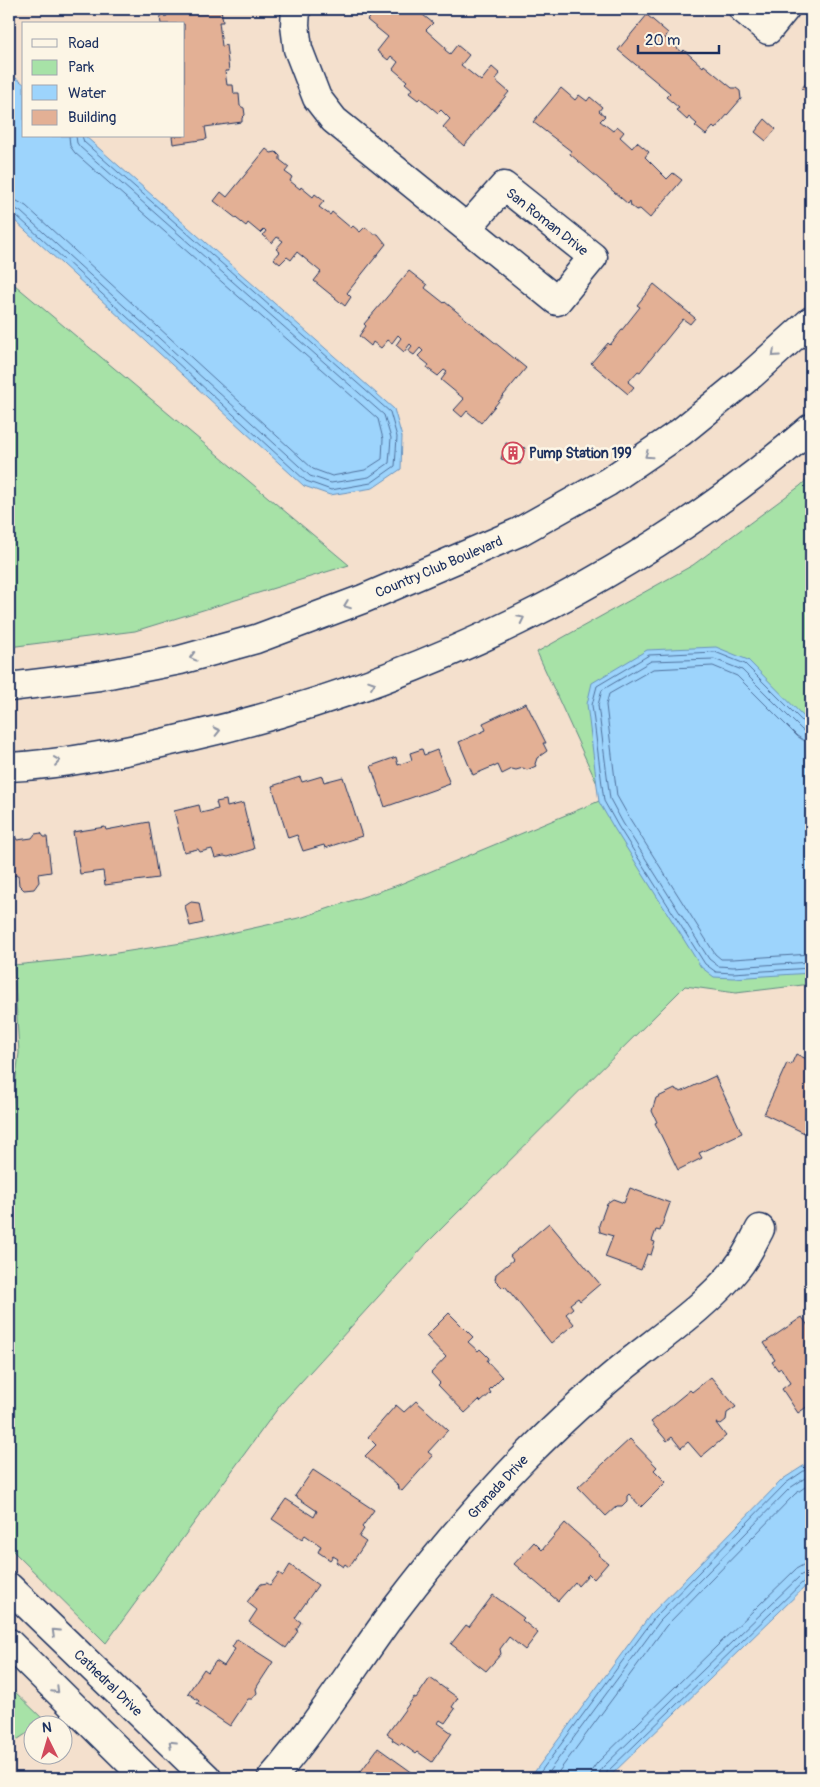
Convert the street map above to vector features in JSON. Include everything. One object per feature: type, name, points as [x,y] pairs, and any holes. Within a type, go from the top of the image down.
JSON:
[{"type":"street","points":[[296,9],[295,25],[298,49],[317,98],[334,120],[467,228]]},
{"type":"street","points":[[743,9],[768,30],[785,9]]},
{"type":"street","name":"Country Club Boulevard","points":[[9,687],[99,676],[180,660],[256,640],[363,599],[519,532],[608,482],[681,432],[751,375],[811,321]]},
{"type":"street","points":[[9,767],[124,752],[223,730],[304,707],[398,675],[563,599],[626,562],[720,501],[811,428]]},
{"type":"street","name":"Granada Drive","points":[[272,1778],[334,1698],[394,1611],[459,1530],[526,1456],[591,1395],[724,1283],[747,1254],[760,1229]]},
{"type":"street","name":"Cathedral Drive","points":[[9,1587],[207,1778]]},
{"type":"street","points":[[9,1643],[146,1778]]},
{"type":"green space","points":[[9,280],[349,565],[135,631],[9,647]]},
{"type":"green space","points":[[811,476],[811,984],[736,993],[685,986],[426,1244],[281,1404],[106,1643],[9,1547],[9,1132],[19,1053],[14,965],[84,958],[195,941],[303,917],[398,885],[604,799],[537,652],[693,565]]},
{"type":"green space","points":[[9,1686],[38,1714],[22,1714],[22,1737],[9,1745]]},
{"type":"water","points":[[9,73],[22,83],[22,138],[87,138],[394,409],[402,437],[401,469],[373,488],[330,495],[304,486],[9,217]]},
{"type":"water","points":[[716,647],[748,660],[811,724],[811,973],[733,978],[714,977],[701,967],[599,802],[587,704],[592,683],[647,650]]},
{"type":"water","points":[[811,1461],[811,1581],[608,1778],[530,1778],[651,1614],[783,1479]]},
{"type":"building","points":[[159,9],[221,9],[223,22],[219,22],[222,46],[226,45],[229,71],[225,71],[227,85],[233,85],[234,94],[239,94],[240,106],[244,108],[245,115],[242,118],[242,122],[205,127],[207,139],[173,144],[172,138],[185,138],[185,22],[161,22],[160,17],[167,16],[166,12],[159,13]]},
{"type":"building","points":[[372,9],[421,9],[418,11],[433,23],[426,30],[446,48],[445,50],[450,54],[457,45],[469,55],[461,65],[481,81],[492,67],[500,74],[495,80],[509,92],[464,146],[443,127],[450,119],[441,110],[438,113],[420,98],[418,100],[409,93],[412,89],[405,83],[407,81],[393,69],[398,62],[391,56],[388,60],[377,51],[388,37],[367,20],[375,11]]},
{"type":"building","points":[[647,15],[668,33],[665,38],[682,52],[684,50],[703,67],[704,65],[732,88],[740,91],[741,99],[715,129],[713,127],[706,135],[695,126],[697,124],[689,117],[687,120],[676,110],[679,108],[666,97],[670,93],[618,50]]},
{"type":"building","points":[[811,77],[811,95],[802,88]]},
{"type":"building","points":[[561,88],[575,100],[579,95],[587,101],[590,97],[602,107],[599,111],[605,116],[600,121],[613,131],[617,126],[624,132],[620,137],[632,148],[637,142],[649,152],[645,157],[667,179],[673,173],[682,180],[650,218],[640,209],[636,210],[631,206],[630,201],[628,204],[570,154],[571,151],[533,122]]},
{"type":"building","points":[[765,119],[776,129],[766,141],[755,132]]},
{"type":"building","points":[[266,149],[271,153],[276,152],[280,156],[280,160],[289,167],[285,172],[292,177],[290,181],[313,197],[315,194],[324,201],[319,207],[330,215],[332,212],[351,228],[353,226],[360,232],[365,227],[374,234],[378,234],[386,244],[347,293],[351,297],[345,306],[314,281],[321,272],[297,252],[291,260],[287,257],[280,264],[274,259],[280,252],[276,249],[283,241],[277,237],[272,243],[263,235],[266,231],[264,229],[260,233],[248,223],[246,226],[214,201],[221,192],[227,197]]},
{"type":"building","points":[[409,271],[427,285],[425,288],[526,368],[481,423],[467,411],[462,417],[454,410],[464,399],[441,380],[447,372],[444,370],[438,376],[427,368],[429,365],[418,356],[423,351],[420,348],[414,355],[408,351],[412,346],[410,344],[404,352],[396,345],[401,338],[398,335],[392,343],[388,340],[381,348],[373,342],[371,346],[359,336],[366,326],[364,324]]},
{"type":"building","points":[[654,284],[695,318],[690,324],[683,319],[640,372],[638,371],[628,382],[634,387],[628,394],[591,363],[608,343],[610,345],[640,307],[637,305]]},
{"type":"building","name":"Pump Station 199","points":[[506,443],[525,448],[520,464],[501,459]]},
{"type":"building","points":[[526,703],[546,743],[543,743],[547,751],[537,758],[536,766],[527,770],[523,768],[512,769],[502,774],[498,765],[473,775],[459,742],[486,730],[483,723]]},
{"type":"building","points":[[422,749],[424,755],[437,750],[450,784],[385,807],[371,766],[396,757],[398,765],[412,760],[410,753]]},
{"type":"building","points":[[322,776],[324,782],[343,777],[362,836],[325,848],[324,845],[303,851],[297,835],[288,838],[272,786],[300,777],[302,782]]},
{"type":"building","points":[[226,800],[227,807],[243,803],[254,849],[228,857],[215,858],[212,849],[200,852],[198,849],[184,852],[174,811],[199,805],[201,813],[218,809],[216,802]]},
{"type":"building","points":[[149,822],[158,878],[105,885],[103,871],[80,874],[73,832],[105,827],[106,830]]},
{"type":"building","points":[[41,833],[44,837],[47,837],[51,872],[38,874],[39,882],[34,889],[24,890],[19,885],[18,875],[9,878],[9,837],[15,836],[17,840],[32,838],[35,834]]},
{"type":"building","points":[[191,902],[199,903],[203,923],[190,926],[185,906]]},
{"type":"building","points":[[796,1054],[811,1061],[811,1136],[764,1114],[787,1063],[791,1065]]},
{"type":"building","points":[[715,1076],[742,1133],[699,1153],[702,1158],[678,1170],[655,1123],[657,1122],[652,1111],[656,1098],[675,1089],[681,1092]]},
{"type":"building","points":[[630,1188],[670,1203],[660,1231],[656,1230],[652,1241],[655,1242],[651,1255],[647,1254],[641,1270],[605,1257],[613,1236],[600,1232],[599,1225],[607,1203],[613,1199],[624,1203]]},
{"type":"building","points":[[549,1223],[600,1284],[580,1301],[578,1298],[570,1304],[573,1308],[566,1314],[574,1324],[551,1343],[505,1286],[503,1288],[495,1280],[496,1274],[513,1260],[510,1256]]},
{"type":"building","points":[[449,1313],[473,1337],[468,1342],[478,1351],[480,1349],[489,1358],[487,1361],[502,1377],[489,1390],[491,1393],[481,1402],[479,1400],[465,1413],[438,1385],[440,1383],[431,1373],[446,1357],[426,1336]]},
{"type":"building","points":[[802,1317],[811,1330],[811,1404],[798,1413],[782,1389],[790,1383],[781,1368],[778,1370],[772,1362],[775,1360],[764,1343]]},
{"type":"building","points":[[711,1377],[736,1407],[727,1413],[726,1420],[721,1424],[716,1423],[726,1436],[701,1457],[688,1442],[681,1448],[672,1437],[667,1441],[651,1422],[690,1390],[692,1392]]},
{"type":"building","points":[[416,1401],[448,1430],[428,1452],[433,1456],[402,1491],[365,1456],[376,1445],[368,1437],[396,1405],[404,1412]]},
{"type":"building","points":[[630,1439],[657,1467],[654,1470],[666,1482],[641,1507],[629,1494],[627,1501],[622,1506],[617,1506],[606,1516],[578,1487]]},
{"type":"building","points":[[313,1470],[374,1510],[362,1527],[364,1529],[359,1537],[366,1542],[349,1567],[345,1564],[343,1567],[336,1562],[338,1559],[333,1556],[330,1560],[318,1552],[321,1546],[305,1535],[302,1539],[272,1519],[286,1499],[314,1517],[317,1511],[295,1496]]},
{"type":"building","points":[[565,1523],[608,1563],[594,1579],[589,1574],[578,1586],[575,1582],[558,1601],[514,1564],[534,1542],[542,1550]]},
{"type":"building","points":[[290,1565],[318,1585],[295,1618],[301,1622],[296,1630],[298,1631],[286,1648],[249,1622],[257,1610],[247,1602],[261,1584],[267,1583],[270,1585],[279,1573],[283,1576]]},
{"type":"building","points":[[493,1595],[524,1618],[522,1620],[538,1633],[525,1650],[509,1637],[500,1649],[501,1654],[486,1671],[451,1644],[466,1625],[469,1627]]},
{"type":"building","points":[[237,1639],[273,1662],[258,1685],[257,1693],[252,1699],[248,1699],[230,1726],[197,1704],[199,1701],[188,1693],[204,1669],[208,1672],[216,1661],[224,1666],[235,1649],[232,1647]]},
{"type":"building","points":[[430,1678],[458,1698],[452,1707],[455,1709],[445,1723],[440,1720],[438,1723],[452,1733],[432,1762],[418,1752],[416,1754],[401,1743],[400,1745],[387,1734]]},
{"type":"building","points":[[378,1748],[420,1778],[356,1778]]},
{"type":"place","name":"Pump Station 199","points":[[513,453]]}]
